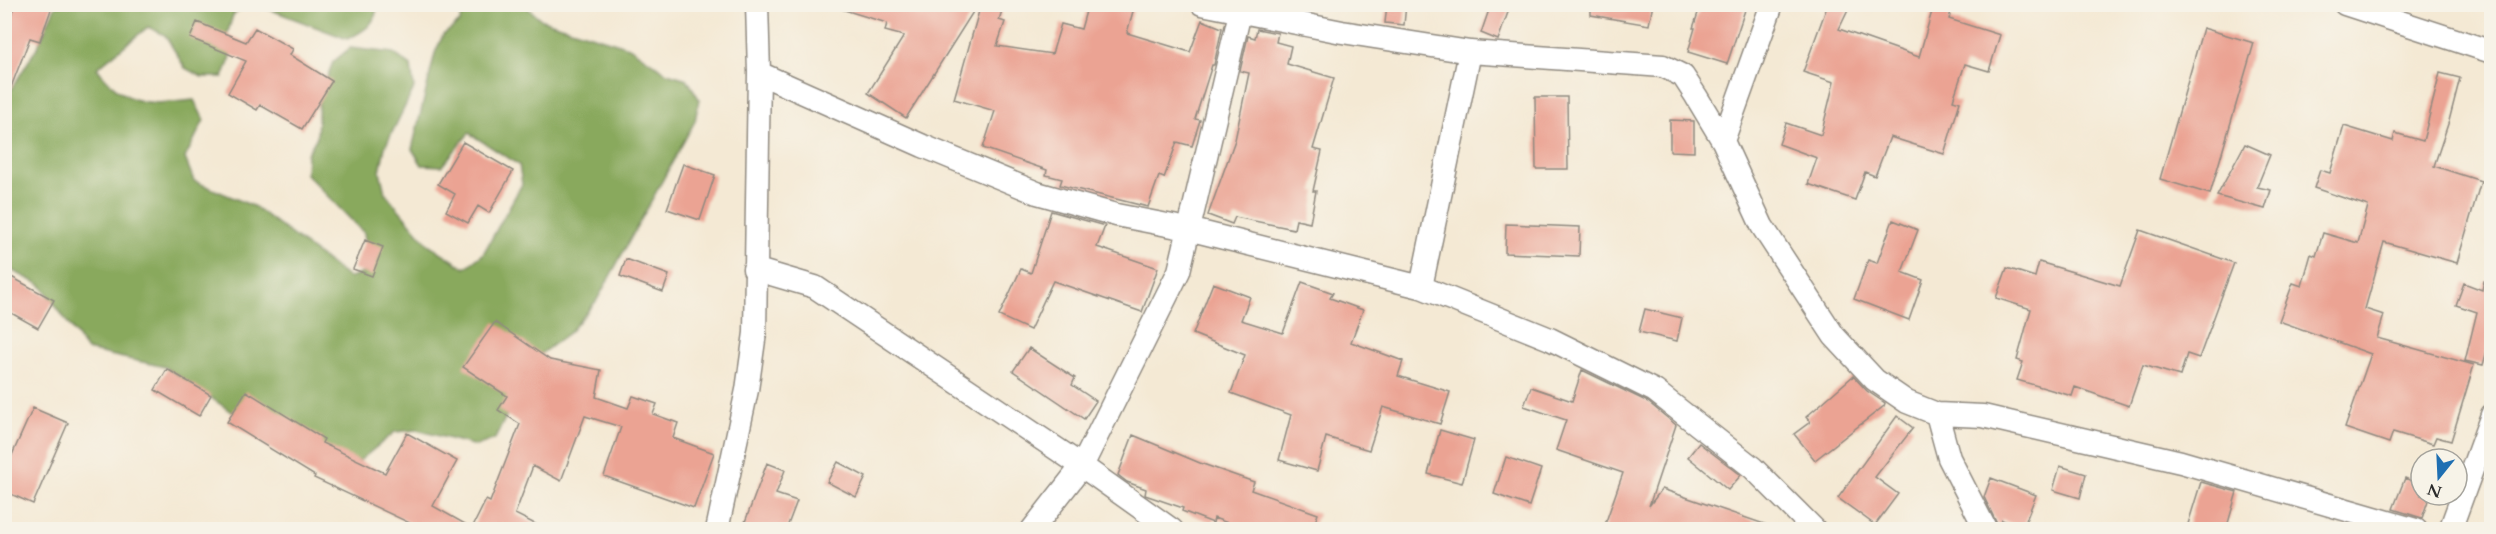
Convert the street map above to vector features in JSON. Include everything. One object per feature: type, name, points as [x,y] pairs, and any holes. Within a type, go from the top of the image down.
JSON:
[{"type":"street","points":[[717,530],[749,378],[755,333],[754,269],[759,73],[757,4]]},
{"type":"street","points":[[1202,4],[1241,8],[1342,32],[1470,52],[1664,66],[1683,76],[1723,141],[1762,226],[1834,336],[1875,380],[1907,402],[1937,414],[1983,416],[2181,462],[2416,530]]},
{"type":"street","points":[[1723,141],[1772,4]]},
{"type":"street","points":[[2345,4],[2492,51]]},
{"type":"street","points":[[1032,530],[1082,466],[1179,271],[1241,8]]},
{"type":"street","points":[[1421,287],[1470,52]]},
{"type":"street","points":[[759,73],[923,146],[1037,193],[1116,215],[1188,229],[1421,287],[1550,339],[1655,391],[1753,468],[1815,530]]},
{"type":"street","points":[[754,269],[815,287],[1082,466],[1172,530]]},
{"type":"street","points":[[1937,414],[1949,458],[1986,530]]},
{"type":"street","points":[[2450,530],[2492,415]]},
{"type":"green space","points":[[56,5],[247,5],[233,15],[227,35],[231,57],[223,77],[202,77],[185,68],[165,35],[148,27],[97,68],[108,81],[128,97],[164,103],[194,100],[204,120],[185,158],[194,181],[255,207],[349,278],[369,271],[364,233],[306,174],[307,154],[317,137],[319,98],[333,62],[350,48],[393,53],[411,66],[414,88],[385,147],[380,171],[385,193],[428,244],[465,268],[483,254],[522,184],[519,165],[469,133],[442,166],[422,165],[412,149],[435,53],[443,35],[460,22],[462,5],[524,5],[542,20],[629,47],[667,73],[687,79],[699,99],[695,121],[597,300],[570,332],[534,359],[495,439],[476,446],[417,430],[395,432],[359,461],[339,466],[299,457],[165,367],[87,350],[41,285],[5,267],[4,101],[38,46]]},
{"type":"green space","points":[[258,5],[377,5],[372,22],[347,39]]},
{"type":"building","points":[[15,4],[53,4],[40,41],[30,38],[6,100],[4,35]]},
{"type":"building","points":[[841,4],[978,4],[906,118],[868,93],[904,36],[885,31],[887,23],[841,9]]},
{"type":"building","points":[[981,4],[1004,4],[999,20],[1005,22],[997,46],[1052,54],[1061,24],[1081,29],[1088,4],[1135,4],[1127,33],[1190,52],[1202,20],[1222,28],[1214,65],[1212,65],[1195,119],[1200,120],[1192,146],[1177,142],[1164,178],[1159,176],[1148,207],[1060,185],[1062,179],[1046,175],[1047,170],[983,148],[995,111],[954,99]]},
{"type":"building","points":[[1387,4],[1406,4],[1404,25],[1385,23]]},
{"type":"building","points":[[1491,4],[1511,4],[1498,40],[1481,33]]},
{"type":"building","points":[[1591,4],[1653,4],[1649,25],[1591,15]]},
{"type":"building","points":[[1701,4],[1747,4],[1727,64],[1688,52]]},
{"type":"building","points":[[1828,4],[1851,4],[1839,29],[1919,57],[1934,4],[1953,4],[1949,19],[2000,35],[1989,71],[1965,64],[1953,100],[1960,102],[1944,154],[1890,137],[1875,176],[1865,172],[1855,200],[1808,184],[1817,158],[1779,144],[1786,123],[1821,135],[1834,82],[1803,72]]},
{"type":"building","points":[[197,22],[246,42],[255,28],[293,49],[290,55],[332,81],[302,129],[260,105],[257,110],[228,93],[246,61],[190,38]]},
{"type":"building","points":[[2203,28],[2254,43],[2210,194],[2160,179]]},
{"type":"building","points":[[1257,29],[1278,33],[1276,42],[1291,46],[1287,64],[1334,78],[1313,149],[1322,151],[1313,191],[1316,191],[1310,223],[1296,220],[1294,229],[1235,217],[1232,224],[1208,215],[1235,140],[1249,73],[1240,71],[1248,36],[1255,38]]},
{"type":"building","points":[[2440,73],[2460,78],[2434,166],[2481,181],[2457,263],[2384,242],[2365,309],[2384,315],[2377,338],[2474,365],[2451,441],[2436,437],[2433,444],[2393,432],[2389,443],[2345,428],[2371,354],[2279,321],[2293,283],[2302,286],[2311,254],[2316,256],[2323,233],[2358,243],[2368,206],[2314,188],[2320,170],[2330,173],[2344,126],[2393,141],[2395,133],[2423,141]]},
{"type":"building","points":[[1535,97],[1567,97],[1568,169],[1536,169]]},
{"type":"building","points":[[1670,120],[1694,121],[1694,152],[1670,151]]},
{"type":"building","points":[[463,142],[513,171],[489,213],[478,206],[468,223],[446,211],[455,194],[438,184]]},
{"type":"building","points":[[2245,144],[2270,155],[2257,187],[2271,190],[2265,209],[2217,196]]},
{"type":"building","points":[[683,164],[715,175],[700,220],[667,209]]},
{"type":"building","points":[[1051,211],[1105,226],[1097,247],[1158,268],[1142,312],[1053,281],[1030,330],[999,316],[1021,269],[1031,273]]},
{"type":"building","points":[[1893,220],[1918,230],[1902,272],[1923,280],[1909,320],[1854,299],[1868,260],[1877,263]]},
{"type":"building","points":[[1506,224],[1580,227],[1579,256],[1505,253]]},
{"type":"building","points":[[2140,230],[2234,263],[2199,358],[2187,354],[2180,376],[2143,365],[2129,406],[2075,387],[2072,396],[2017,380],[2023,362],[2017,360],[2031,309],[1996,298],[2007,268],[2035,277],[2039,262],[2120,286]]},
{"type":"building","points":[[365,240],[383,247],[372,276],[353,269]]},
{"type":"building","points":[[626,259],[669,275],[663,292],[620,276]]},
{"type":"building","points":[[4,273],[54,300],[38,328],[4,309]]},
{"type":"building","points":[[2484,281],[2492,282],[2492,333],[2483,365],[2465,361],[2477,312],[2456,305],[2464,283],[2482,290]]},
{"type":"building","points":[[1302,282],[1333,293],[1330,298],[1363,310],[1351,342],[1403,361],[1398,376],[1450,392],[1440,424],[1383,407],[1369,450],[1326,437],[1317,471],[1279,460],[1291,415],[1231,393],[1245,355],[1193,334],[1213,283],[1250,297],[1241,320],[1283,333]]},
{"type":"building","points":[[1645,309],[1682,318],[1677,341],[1639,332]]},
{"type":"building","points":[[495,322],[550,360],[601,370],[596,397],[628,408],[633,396],[657,404],[653,414],[678,423],[673,438],[714,453],[694,508],[604,476],[621,427],[585,416],[561,481],[533,466],[515,514],[547,530],[409,530],[412,524],[314,478],[315,476],[227,422],[246,391],[324,439],[322,443],[385,473],[407,433],[457,461],[433,506],[472,528],[486,500],[490,502],[520,424],[498,410],[507,396],[463,367]]},
{"type":"building","points":[[1029,348],[1075,378],[1072,385],[1096,401],[1084,419],[1013,371]]},
{"type":"building","points":[[167,369],[211,395],[199,416],[155,390]]},
{"type":"building","points":[[1582,370],[1648,402],[1676,425],[1649,506],[1662,489],[1770,526],[1770,530],[1603,530],[1623,473],[1556,450],[1566,420],[1524,406],[1531,387],[1572,401]]},
{"type":"building","points":[[1853,376],[1867,391],[1885,403],[1884,406],[1815,460],[1794,434],[1810,422],[1806,417]]},
{"type":"building","points":[[33,408],[68,423],[33,504],[4,491],[4,473]]},
{"type":"building","points":[[1897,416],[1913,428],[1875,477],[1898,494],[1875,525],[1838,498]]},
{"type":"building","points":[[1440,430],[1474,440],[1462,483],[1428,474]]},
{"type":"building","points":[[1133,435],[1200,463],[1254,482],[1251,490],[1318,514],[1312,530],[1247,530],[1214,518],[1213,523],[1182,511],[1183,508],[1145,495],[1146,489],[1127,482],[1118,475]]},
{"type":"building","points":[[1699,443],[1741,475],[1728,490],[1688,457]]},
{"type":"building","points":[[1506,457],[1541,469],[1529,506],[1494,494]]},
{"type":"building","points":[[838,462],[866,477],[856,497],[827,482]]},
{"type":"building","points":[[767,463],[785,470],[776,494],[797,501],[786,530],[742,530]]},
{"type":"building","points":[[2060,466],[2086,474],[2080,498],[2053,490]]},
{"type":"building","points":[[1991,478],[2036,495],[2023,528],[2002,520],[1999,528],[1984,497]]},
{"type":"building","points":[[2405,478],[2409,480],[2409,507],[2426,507],[2422,518],[2393,509]]},
{"type":"building","points":[[2201,482],[2237,492],[2226,530],[2205,530],[2188,524]]}]
